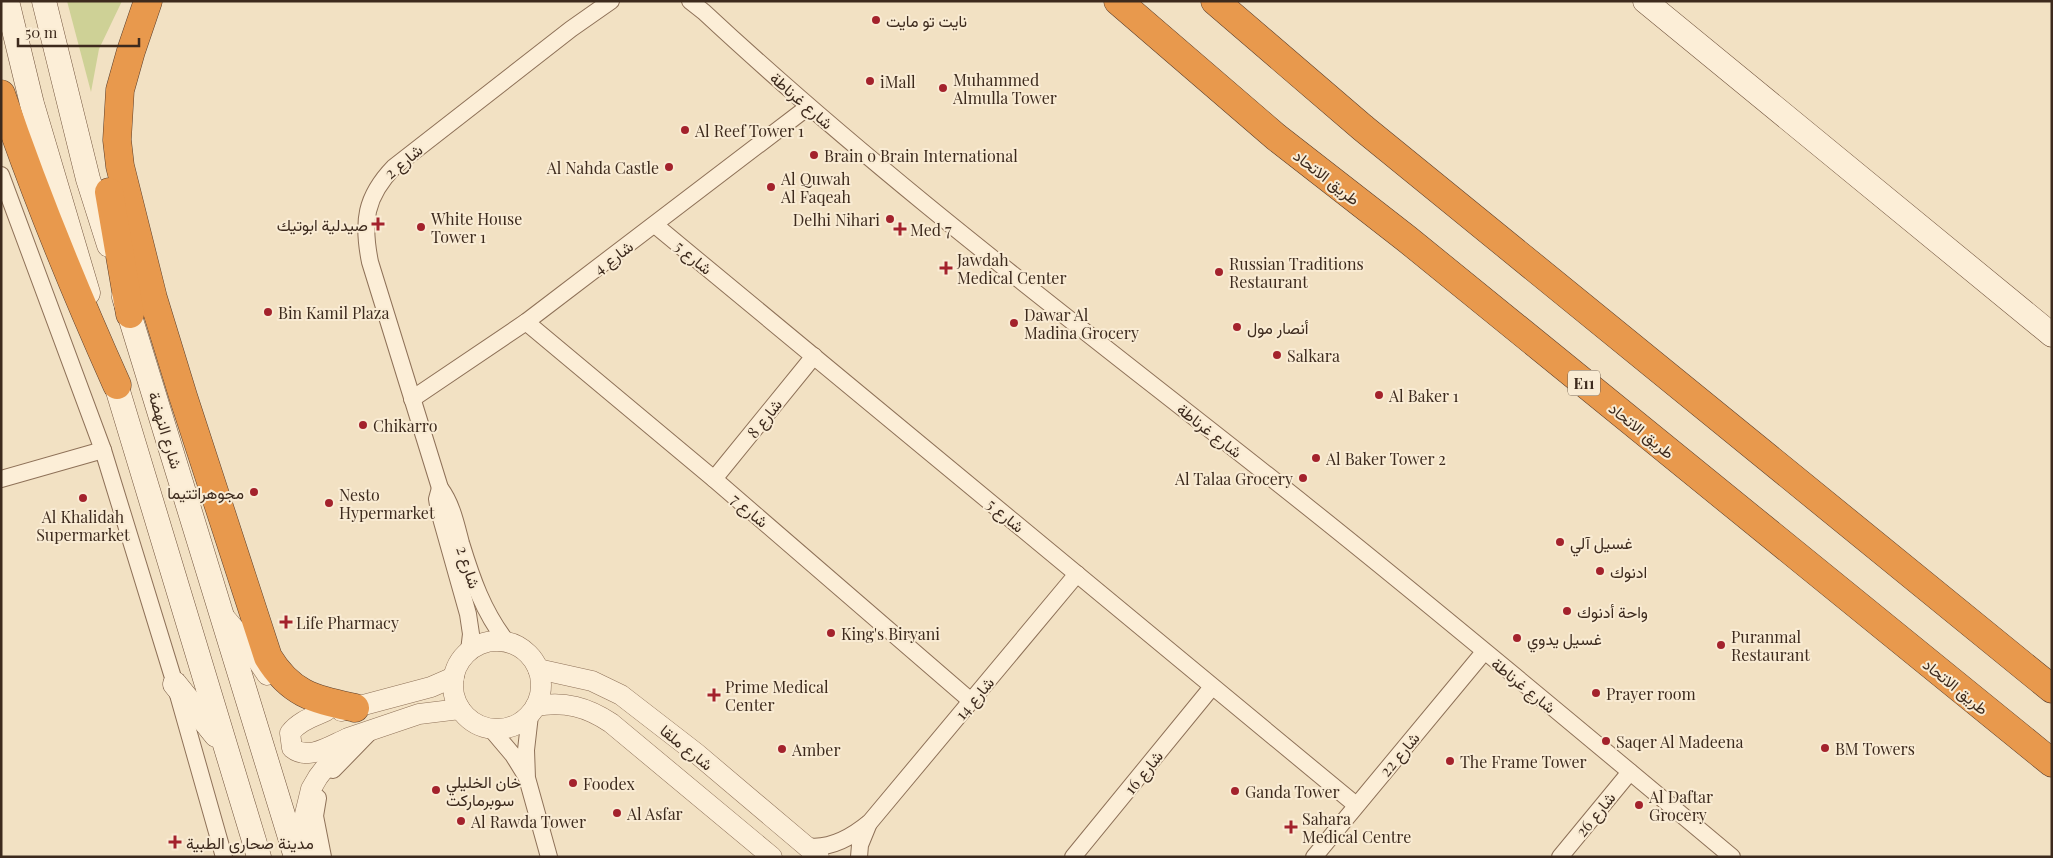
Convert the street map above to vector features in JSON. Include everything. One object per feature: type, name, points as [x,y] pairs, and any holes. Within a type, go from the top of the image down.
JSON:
[{"type":"highway","points":[[130,314],[103,155],[101,111],[103,89],[114,47],[138,1]]},
{"type":"highway","points":[[148,1],[120,90],[117,140],[125,190],[156,307],[268,656],[278,672],[290,685],[305,695],[356,708]]},
{"type":"highway","name":"طريق الاتحاد","points":[[1118,1],[1276,137],[1452,276],[2052,763]]},
{"type":"highway","points":[[1215,1],[1363,128],[2052,689]]},
{"type":"highway","points":[[1,94],[38,200],[72,286],[117,385]]},
{"type":"main road","points":[[7,1],[32,104],[258,857]]},
{"type":"main road","name":"شارع النهضة","points":[[44,1],[88,179],[296,857]]},
{"type":"main road","points":[[1645,1],[2052,335]]},
{"type":"main road","points":[[175,684],[224,745]]},
{"type":"street","name":"شارع 2","points":[[506,641],[491,621],[479,598],[449,504],[440,488],[390,332],[367,248],[366,219],[370,201],[379,183],[394,167],[571,29],[610,1]]},
{"type":"street","name":"شارع غرناطة","points":[[690,1],[808,107],[1106,348],[1310,509],[1732,857]]},
{"type":"street","name":"شارع 4","points":[[412,399],[526,322],[808,107]]},
{"type":"street","points":[[1,175],[103,450],[175,684],[224,857]]},
{"type":"street","name":"شارع 5","points":[[655,224],[1356,805]]},
{"type":"street","name":"شارع 7","points":[[526,322],[714,479],[971,701]]},
{"type":"street","name":"شارع 8","points":[[714,479],[814,356]]},
{"type":"street","points":[[1,479],[103,450]]},
{"type":"street","name":"شارع 2","points":[[440,488],[437,499],[439,511],[470,624],[469,651]]},
{"type":"street","name":"شارع 14","points":[[812,851],[815,847],[836,843],[854,834],[870,822],[1077,574]]},
{"type":"street","points":[[222,613],[282,692],[306,706],[326,711]]},
{"type":"street","points":[[533,711],[516,725],[491,728],[477,724],[460,709],[455,697],[454,677],[458,665],[469,651],[490,641],[506,641],[522,648],[538,668],[542,684],[533,711],[526,750],[527,778],[549,857]]},
{"type":"street","name":"شارع 22","points":[[1314,857],[1484,652]]},
{"type":"street","name":"شارع ملقا","points":[[538,668],[592,681],[621,695],[696,753],[812,851]]},
{"type":"street","points":[[454,677],[431,687],[356,708],[326,711],[298,724],[293,729],[290,734],[292,748],[297,752],[310,753],[419,714],[460,709]]},
{"type":"street","name":"شارع 16","points":[[1073,857],[1212,687]]},
{"type":"street","name":"شارع ملقا","points":[[533,711],[566,704],[597,714],[772,857]]},
{"type":"street","points":[[491,728],[513,755],[527,778]]},
{"type":"street","points":[[323,857],[315,816],[316,801],[323,784],[333,769],[371,731]]},
{"type":"street","points":[[313,857],[305,827],[305,814],[311,789],[318,776],[348,738]]},
{"type":"street","points":[[656,762],[670,764],[685,771],[762,836],[771,836],[776,831],[777,823]]},
{"type":"street","name":"شارع 26","points":[[1560,857],[1630,772]]},
{"type":"street","name":"شارع 14","points":[[859,857],[862,839],[870,822]]},
{"type":"green space","points":[[67,1],[122,1],[99,49],[91,92]]},
{"type":"place","name":"نايت تو مايت","points":[[876,20]]},
{"type":"place","name":"iMall","points":[[870,81]]},
{"type":"place","name":"Muhammed Almulla Tower","points":[[943,88]]},
{"type":"place","name":"Al Reef Tower 1","points":[[685,130]]},
{"type":"place","name":"Brain o Brain International","points":[[814,155]]},
{"type":"place","name":"Al Nahda Castle","points":[[669,167]]},
{"type":"place","name":"Al Quwah Al Faqeah","points":[[771,187]]},
{"type":"place","name":"Delhi Nihari","points":[[890,219]]},
{"type":"place","name":"صيدلية ابوتيك","points":[[378,224]]},
{"type":"place","name":"White House Tower 1","points":[[421,227]]},
{"type":"place","name":"Med 7","points":[[900,229]]},
{"type":"place","name":"Jawdah Medical Center","points":[[946,268]]},
{"type":"place","name":"Russian Traditions Restaurant","points":[[1219,272]]},
{"type":"place","name":"Bin Kamil Plaza","points":[[268,312]]},
{"type":"place","name":"Dawar Al Madina Grocery","points":[[1014,323]]},
{"type":"place","name":"أنصار مول","points":[[1237,327]]},
{"type":"place","name":"Salkara","points":[[1277,355]]},
{"type":"place","name":"Al Baker 1","points":[[1379,395]]},
{"type":"place","name":"Chikarro","points":[[363,425]]},
{"type":"place","name":"Al Baker Tower 2","points":[[1316,458]]},
{"type":"place","name":"Al Talaa Grocery","points":[[1303,478]]},
{"type":"place","name":"مجوهراتتيما","points":[[254,492]]},
{"type":"place","name":"Al Khalidah Supermarket","points":[[83,498]]},
{"type":"place","name":"Nesto Hypermarket","points":[[329,503]]},
{"type":"place","name":"غسيل آلي","points":[[1560,542]]},
{"type":"place","name":"ادنوك","points":[[1600,571]]},
{"type":"place","name":"واحة أدنوك","points":[[1567,611]]},
{"type":"place","name":"Life Pharmacy","points":[[286,622]]},
{"type":"place","name":"King's Biryani","points":[[831,633]]},
{"type":"place","name":"غسيل يدوي","points":[[1517,638]]},
{"type":"place","name":"Puranmal Restaurant","points":[[1721,645]]},
{"type":"place","name":"Prayer room","points":[[1596,693]]},
{"type":"place","name":"Prime Medical Center","points":[[714,695]]},
{"type":"place","name":"Saqer Al Madeena","points":[[1606,741]]},
{"type":"place","name":"BM Towers","points":[[1825,748]]},
{"type":"place","name":"Amber","points":[[782,749]]},
{"type":"place","name":"The Frame Tower","points":[[1450,761]]},
{"type":"place","name":"Foodex","points":[[573,783]]},
{"type":"place","name":"خان الخليلي سوبرماركت","points":[[436,790]]},
{"type":"place","name":"Ganda Tower","points":[[1235,791]]},
{"type":"place","name":"Al Daftar Grocery","points":[[1639,805]]},
{"type":"place","name":"Al Asfar","points":[[617,813]]},
{"type":"place","name":"Al Rawda Tower","points":[[461,821]]},
{"type":"place","name":"Sahara Medical Centre","points":[[1291,827]]},
{"type":"place","name":"مدينة صحارى الطبية","points":[[175,842]]}]
